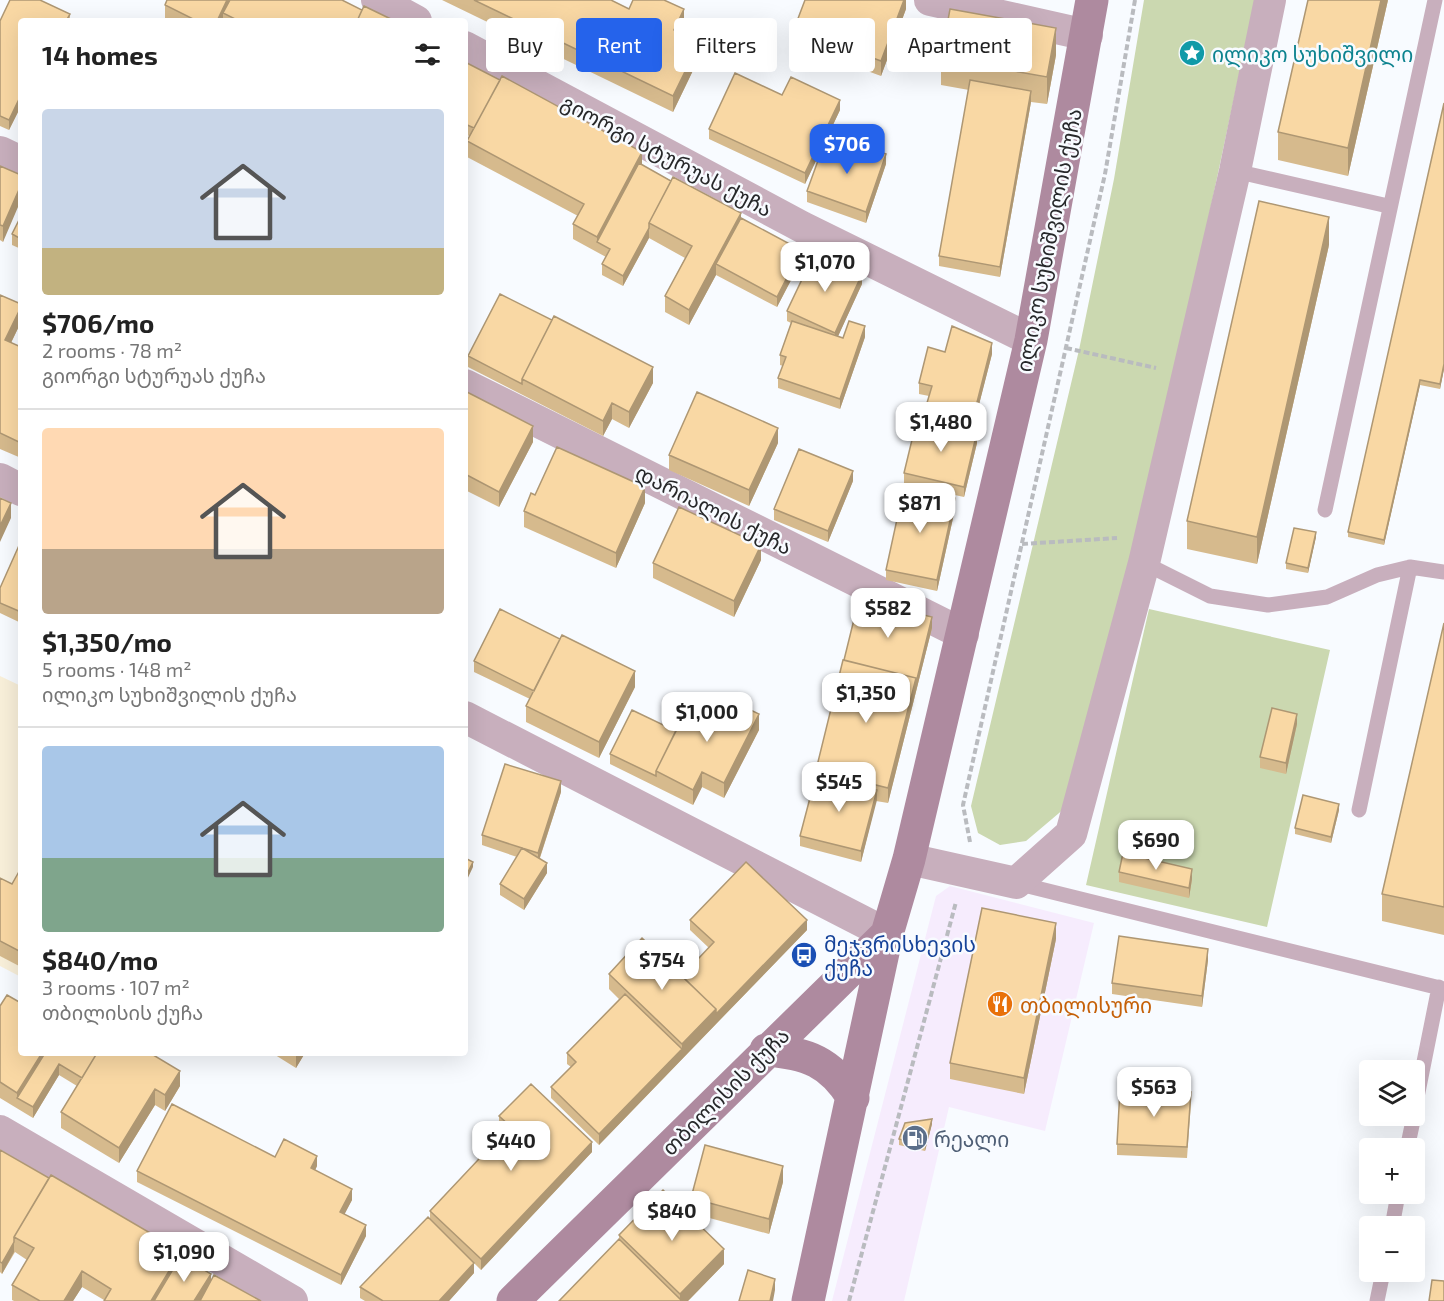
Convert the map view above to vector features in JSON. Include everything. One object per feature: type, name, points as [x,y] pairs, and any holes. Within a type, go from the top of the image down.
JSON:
[{"type":"main road","name":"ილიკო სუხიშვილის ქუჩა","points":[[808,1301],[854,1098],[887,934],[909,859],[1031,340],[1092,0]]},
{"type":"main road","name":"თბილისის ქუჩა","points":[[513,1301],[766,1050],[887,934]]},
{"type":"main road","points":[[766,1050],[794,1052],[821,1062],[842,1079],[854,1098]]},
{"type":"street","points":[[377,0],[410,18]]},
{"type":"street","points":[[930,0],[1086,35]]},
{"type":"street","points":[[909,859],[1016,883],[1071,834],[1148,550],[1235,171],[1270,0]]},
{"type":"street","name":"გიორგი სტურუას ქუჩა","points":[[468,49],[802,227],[1031,340]]},
{"type":"street","points":[[0,152],[18,161]]},
{"type":"street","name":"დარიალის ქუჩა","points":[[468,386],[963,634]]},
{"type":"street","points":[[0,479],[18,488]]},
{"type":"street","points":[[468,719],[887,934]]},
{"type":"street","points":[[0,1131],[292,1301]]},
{"type":"lane","points":[[1325,510],[1388,206],[1435,0]]},
{"type":"lane","points":[[1235,171],[1388,206]]},
{"type":"lane","points":[[1148,550],[1210,596],[1268,605],[1327,597],[1377,575],[1410,567],[1444,572]]},
{"type":"lane","points":[[1359,810],[1410,567]]},
{"type":"lane","points":[[1016,883],[1442,988],[1425,1064]]},
{"type":"lane","points":[[1377,1301],[1381,1282]]},
{"type":"path","points":[[849,1301],[964,872],[970,842],[963,805],[1105,174],[1135,0]]},
{"type":"path","points":[[1066,348],[1188,375]]},
{"type":"path","points":[[1022,544],[1148,550]]},
{"type":"shaded area","points":[[0,676],[18,685],[18,975],[0,966]]},
{"type":"shaded area","points":[[950,886],[1094,923],[1045,1131],[949,1107],[904,1301],[832,1301],[936,896]]},
{"type":"green space","points":[[1144,0],[1255,0],[1139,543],[1065,808],[1026,841],[1000,845],[978,833],[971,806],[1079,350],[1114,179]]},
{"type":"green space","points":[[1149,609],[1330,650],[1267,927],[1086,885]]},
{"type":"building","points":[[10,0],[40,0],[70,14],[68,18],[18,18],[18,101],[9,120],[0,116],[0,21]]},
{"type":"building","points":[[167,0],[227,0],[218,18],[191,18],[165,5]]},
{"type":"building","points":[[230,0],[342,0],[362,10],[358,18],[233,18],[223,13]]},
{"type":"building","points":[[474,0],[611,0],[629,9],[633,0],[664,0],[684,9],[680,18],[674,18],[674,72],[685,72],[673,96],[623,72],[662,72],[662,18],[576,18],[576,49],[564,43],[564,18],[511,18]]},
{"type":"building","points":[[805,0],[904,0],[897,18],[887,18],[887,45],[881,61],[875,59],[875,18],[798,18]]},
{"type":"building","points":[[1308,0],[1381,0],[1348,148],[1278,132]]},
{"type":"building","points":[[364,6],[389,18],[358,18]]},
{"type":"building","points":[[950,9],[1000,18],[948,18]]},
{"type":"building","points":[[1032,24],[1056,28],[1047,77],[1019,72],[1032,72]]},
{"type":"building","points":[[468,64],[500,80],[474,128],[468,125]]},
{"type":"building","points":[[735,73],[782,95],[791,77],[840,100],[805,173],[709,129]]},
{"type":"building","points":[[502,76],[642,152],[597,237],[573,224],[584,204],[468,142]]},
{"type":"building","points":[[970,80],[1031,91],[1000,267],[939,256]]},
{"type":"building","points":[[1444,103],[1444,364],[1440,384],[1420,380],[1384,540],[1348,532]]},
{"type":"building","points":[[855,143],[886,154],[866,212],[807,191],[824,144],[851,154]]},
{"type":"building","points":[[639,163],[671,181],[623,276],[602,264],[610,249],[597,242]]},
{"type":"building","points":[[0,166],[18,174],[18,192],[3,226],[0,225]]},
{"type":"building","points":[[673,177],[741,213],[689,310],[665,296],[692,246],[649,223]]},
{"type":"building","points":[[1259,201],[1329,217],[1257,537],[1187,521]]},
{"type":"building","points":[[741,218],[801,250],[777,297],[716,264]]},
{"type":"building","points":[[18,222],[18,237],[12,234]]},
{"type":"building","points":[[815,252],[862,274],[835,333],[787,311]]},
{"type":"building","points":[[500,294],[552,320],[522,379],[522,384],[468,356]]},
{"type":"building","points":[[0,295],[18,303],[18,313],[5,340],[18,346],[18,442],[0,433]]},
{"type":"building","points":[[554,316],[653,367],[629,412],[612,403],[603,421],[522,379]]},
{"type":"building","points":[[792,321],[843,338],[849,321],[865,326],[840,399],[778,378],[786,357],[780,355]]},
{"type":"building","points":[[952,326],[992,343],[971,426],[924,413],[932,386],[919,383],[928,347],[945,352]]},
{"type":"building","points":[[697,392],[778,428],[749,490],[669,455]]},
{"type":"building","points":[[468,393],[533,426],[499,492],[468,476]]},
{"type":"building","points":[[917,419],[977,432],[964,487],[904,473]]},
{"type":"building","points":[[557,447],[645,487],[616,553],[524,511],[531,493],[535,495]]},
{"type":"building","points":[[799,449],[853,471],[828,531],[774,509]]},
{"type":"building","points":[[904,487],[955,498],[937,580],[886,570]]},
{"type":"building","points":[[0,498],[11,503],[0,526]]},
{"type":"building","points":[[679,507],[761,545],[734,601],[653,563]]},
{"type":"building","points":[[1294,528],[1316,532],[1308,568],[1286,563]]},
{"type":"building","points":[[18,548],[18,611],[0,603],[0,588]]},
{"type":"building","points":[[859,599],[932,617],[916,683],[916,678],[844,660]]},
{"type":"building","points":[[500,609],[560,639],[534,691],[474,661]]},
{"type":"building","points":[[1444,623],[1444,907],[1382,894]]},
{"type":"building","points":[[562,635],[635,671],[599,742],[526,706]]},
{"type":"building","points":[[843,660],[916,678],[888,788],[816,770]]},
{"type":"building","points":[[724,697],[759,714],[724,783],[702,772],[693,790],[656,771],[689,704],[714,717]]},
{"type":"building","points":[[1272,708],[1297,714],[1286,763],[1260,757]]},
{"type":"building","points":[[632,710],[676,731],[656,771],[656,776],[610,754]]},
{"type":"building","points":[[505,764],[561,781],[538,853],[482,835]]},
{"type":"building","points":[[816,775],[877,790],[861,851],[800,836]]},
{"type":"building","points":[[1303,795],[1339,804],[1331,837],[1295,828]]},
{"type":"building","points":[[522,848],[547,863],[524,899],[500,884]]},
{"type":"building","points":[[1123,853],[1192,869],[1189,888],[1119,872]]},
{"type":"building","points":[[468,860],[473,862],[468,872]]},
{"type":"building","points":[[746,862],[807,920],[716,1014],[716,1009],[682,976],[714,942],[690,920]]},
{"type":"building","points":[[18,873],[18,950],[0,941],[0,878],[12,884]]},
{"type":"building","points":[[982,908],[1056,923],[1024,1078],[950,1063]]},
{"type":"building","points":[[1119,936],[1208,949],[1202,996],[1112,983]]},
{"type":"building","points":[[642,938],[716,1009],[682,1044],[609,974]]},
{"type":"building","points":[[625,994],[682,1049],[599,1134],[551,1087],[576,1062],[567,1053]]},
{"type":"building","points":[[7,995],[18,1001],[18,1056],[40,1056],[17,1093],[0,1082],[0,1006]]},
{"type":"building","points":[[43,1056],[95,1056],[82,1078],[59,1064],[33,1107],[17,1098]]},
{"type":"building","points":[[95,1056],[155,1056],[180,1071],[165,1095],[155,1089],[119,1148],[61,1112]]},
{"type":"building","points":[[531,1084],[592,1142],[481,1259],[430,1211],[510,1126],[499,1116]]},
{"type":"building","points":[[1120,1089],[1191,1092],[1187,1147],[1117,1144]]},
{"type":"building","points":[[172,1104],[275,1157],[284,1139],[317,1156],[311,1168],[352,1189],[340,1212],[366,1225],[341,1275],[137,1171]]},
{"type":"building","points":[[932,1119],[925,1146],[899,1139],[905,1123]]},
{"type":"building","points":[[705,1145],[783,1166],[769,1219],[691,1198]]},
{"type":"building","points":[[0,1150],[49,1178],[14,1237],[14,1242],[2,1263],[0,1262]]},
{"type":"building","points":[[51,1175],[181,1251],[151,1301],[104,1301],[111,1289],[82,1271],[64,1301],[40,1301],[12,1285],[34,1248],[14,1237]]},
{"type":"building","points":[[663,1190],[724,1249],[680,1294],[619,1235]]},
{"type":"building","points":[[428,1217],[474,1263],[439,1301],[383,1301],[360,1287]]},
{"type":"building","points":[[619,1239],[682,1301],[559,1301]]},
{"type":"building","points":[[181,1256],[211,1274],[194,1301],[154,1301]]},
{"type":"building","points":[[748,1270],[775,1279],[770,1301],[739,1301]]},
{"type":"building","points":[[214,1275],[261,1301],[200,1301]]},
{"type":"building","points":[[1432,1280],[1444,1281],[1444,1301],[1429,1301]]},
{"type":"place","name":"ილიკო სუხიშვილი","points":[[1192,53]]},
{"type":"place","name":"მეჯვრისხევის ქუჩა","points":[[804,955]]},
{"type":"place","name":"თბილისური","points":[[1000,1004]]},
{"type":"place","name":"რეალი","points":[[915,1138]]}]
